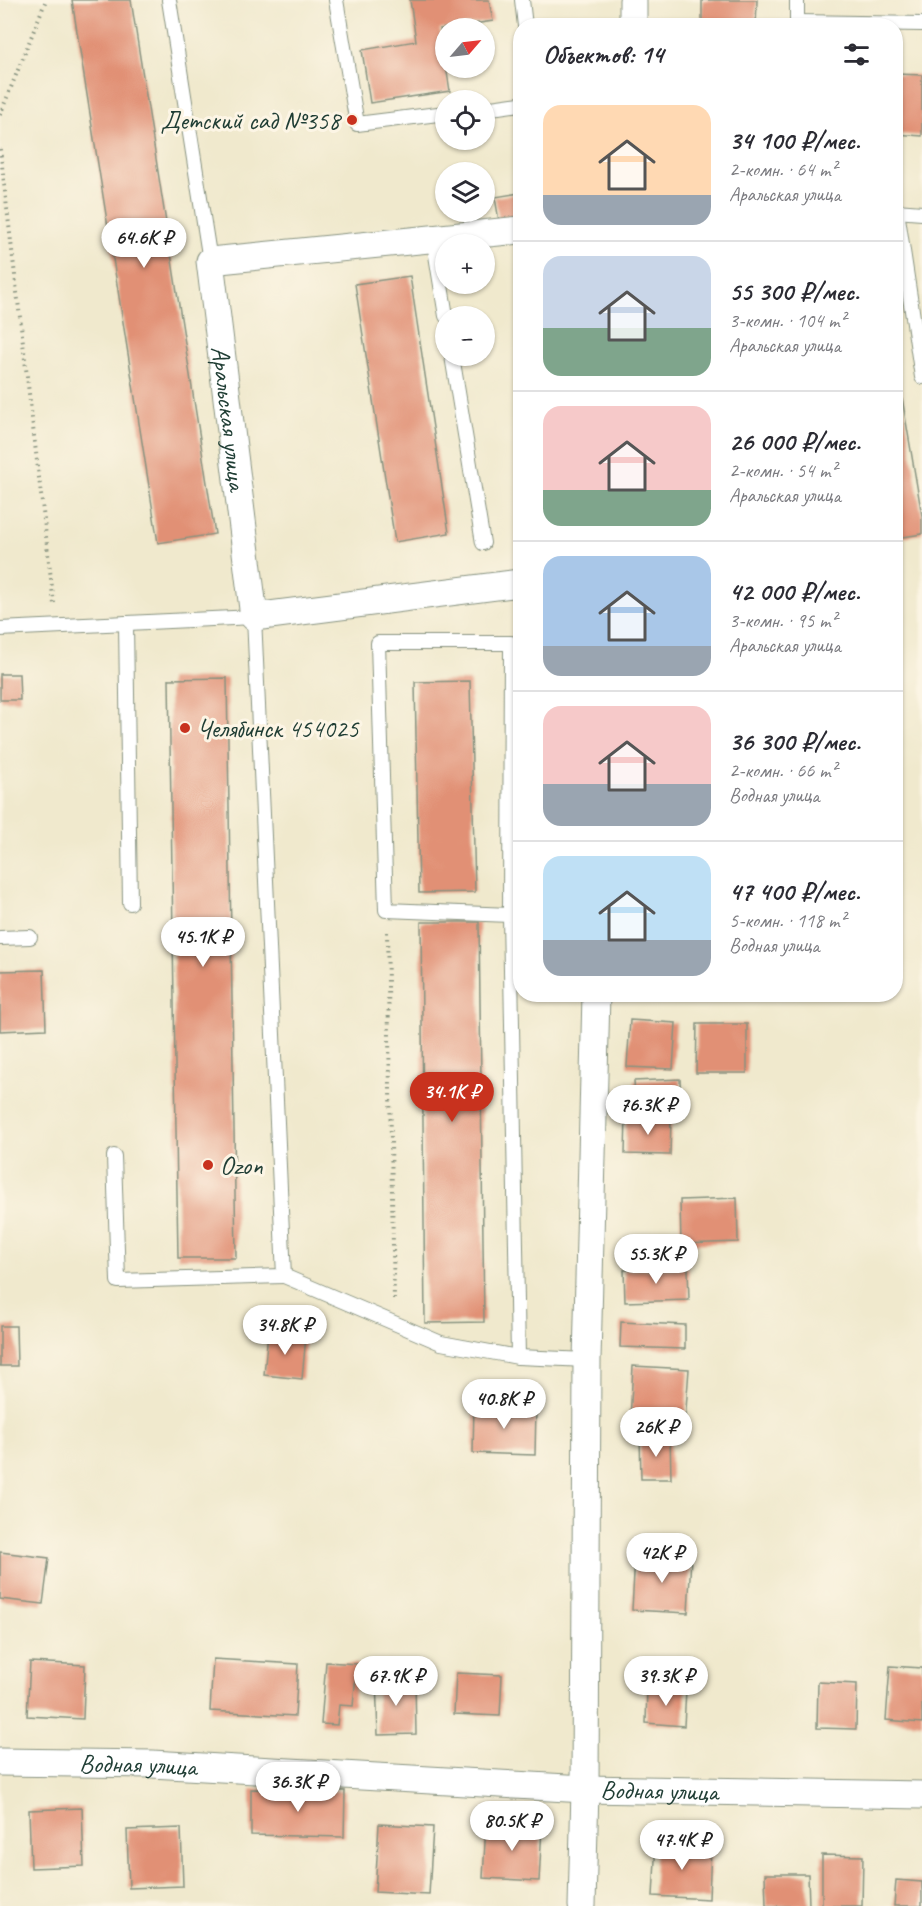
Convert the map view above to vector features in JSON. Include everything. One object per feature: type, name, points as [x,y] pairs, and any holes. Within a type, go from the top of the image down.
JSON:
[{"type":"street","points":[[633,0],[633,18]]},
{"type":"street","points":[[210,261],[513,231]]},
{"type":"street","name":"Аральская улица","points":[[210,261],[254,617]]},
{"type":"street","points":[[254,617],[513,584]]},
{"type":"street","points":[[582,1906],[588,1360],[596,1002]]},
{"type":"street","name":"Водная улица","points":[[0,1762],[152,1764],[585,1789],[922,1795]]},
{"type":"lane","points":[[169,0],[210,261]]},
{"type":"lane","points":[[336,0],[357,124],[435,114]]},
{"type":"lane","points":[[522,0],[524,18]]},
{"type":"lane","points":[[797,0],[797,18]]},
{"type":"lane","points":[[903,24],[922,24]]},
{"type":"lane","points":[[495,107],[513,105]]},
{"type":"lane","points":[[903,212],[922,213]]},
{"type":"lane","points":[[433,237],[444,306]]},
{"type":"lane","points":[[903,256],[922,377]]},
{"type":"lane","points":[[454,366],[483,543]]},
{"type":"lane","points":[[0,629],[254,617],[284,1276]]},
{"type":"lane","points":[[126,623],[130,903]]},
{"type":"lane","points":[[513,779],[511,643],[378,643],[386,910],[513,915]]},
{"type":"lane","points":[[0,938],[30,937]]},
{"type":"lane","points":[[516,1002],[518,1357]]},
{"type":"lane","points":[[114,1156],[118,1281],[284,1276],[441,1343],[518,1357],[588,1360]]},
{"type":"path","points":[[0,115],[46,0]]},
{"type":"path","points":[[0,149],[57,626]]},
{"type":"path","points":[[386,910],[395,1323]]},
{"type":"building","points":[[72,0],[131,0],[215,534],[158,543]]},
{"type":"building","points":[[410,0],[489,0],[492,18],[435,18],[435,78],[448,78],[450,90],[435,90],[435,93],[370,103],[362,50],[416,41]]},
{"type":"building","points":[[702,0],[757,0],[756,18],[702,18]]},
{"type":"building","points":[[903,74],[922,75],[922,136],[903,135]]},
{"type":"building","points":[[513,194],[513,218],[499,221],[495,197]]},
{"type":"building","points":[[410,276],[449,533],[395,542],[355,284]]},
{"type":"building","points":[[903,403],[922,516],[922,534],[903,537]]},
{"type":"building","points":[[0,674],[19,674],[20,700],[0,700]]},
{"type":"building","points":[[227,678],[236,1258],[178,1258],[169,679]]},
{"type":"building","points":[[470,681],[475,892],[419,893],[415,682]]},
{"type":"building","points":[[421,922],[479,922],[484,1322],[425,1323]]},
{"type":"building","points":[[44,970],[46,1029],[0,1031],[0,971]]},
{"type":"building","points":[[630,1020],[676,1023],[673,1069],[627,1067]]},
{"type":"building","points":[[697,1024],[747,1024],[747,1073],[696,1073]]},
{"type":"building","points":[[680,1079],[681,1110],[636,1112],[634,1081]]},
{"type":"building","points":[[626,1116],[671,1118],[670,1155],[625,1154]]},
{"type":"building","points":[[737,1198],[738,1242],[681,1244],[680,1200]]},
{"type":"building","points":[[688,1268],[689,1300],[625,1302],[624,1270]]},
{"type":"building","points":[[621,1322],[685,1325],[685,1349],[620,1347]]},
{"type":"building","points":[[0,1326],[16,1326],[17,1366],[0,1366]]},
{"type":"building","points":[[268,1332],[306,1336],[302,1379],[264,1375]]},
{"type":"building","points":[[633,1366],[689,1369],[685,1423],[630,1420]]},
{"type":"building","points":[[474,1405],[536,1407],[535,1455],[473,1453]]},
{"type":"building","points":[[640,1436],[670,1436],[671,1479],[641,1479]]},
{"type":"building","points":[[0,1552],[49,1558],[43,1604],[0,1599]]},
{"type":"building","points":[[635,1556],[691,1558],[688,1613],[632,1610]]},
{"type":"building","points":[[213,1659],[298,1664],[295,1716],[210,1711]]},
{"type":"building","points":[[30,1662],[85,1665],[83,1719],[27,1716]]},
{"type":"building","points":[[326,1662],[357,1664],[353,1706],[339,1705],[337,1725],[321,1724]]},
{"type":"building","points":[[890,1666],[922,1668],[922,1723],[886,1720]]},
{"type":"building","points":[[456,1673],[502,1675],[500,1716],[454,1714]]},
{"type":"building","points":[[376,1680],[415,1680],[416,1734],[378,1735]]},
{"type":"building","points":[[818,1682],[857,1684],[856,1729],[817,1728]]},
{"type":"building","points":[[647,1688],[686,1690],[684,1726],[646,1723]]},
{"type":"building","points":[[251,1789],[345,1791],[344,1837],[251,1835]]},
{"type":"building","points":[[82,1808],[84,1866],[31,1868],[29,1810]]},
{"type":"building","points":[[379,1824],[433,1827],[429,1895],[375,1892]]},
{"type":"building","points":[[486,1824],[542,1827],[539,1881],[483,1878]]},
{"type":"building","points":[[181,1828],[183,1886],[129,1888],[127,1830]]},
{"type":"building","points":[[656,1842],[711,1845],[709,1899],[653,1896]]},
{"type":"building","points":[[822,1855],[863,1856],[862,1906],[822,1906]]},
{"type":"building","points":[[765,1874],[808,1874],[809,1906],[766,1906]]},
{"type":"building","points":[[896,1880],[922,1882],[922,1906],[894,1906]]},
{"type":"place","name":"Детский сад №358","points":[[352,120]]},
{"type":"place","name":"Челябинск 454025","points":[[185,728]]},
{"type":"place","name":"Ozon","points":[[208,1165]]}]
